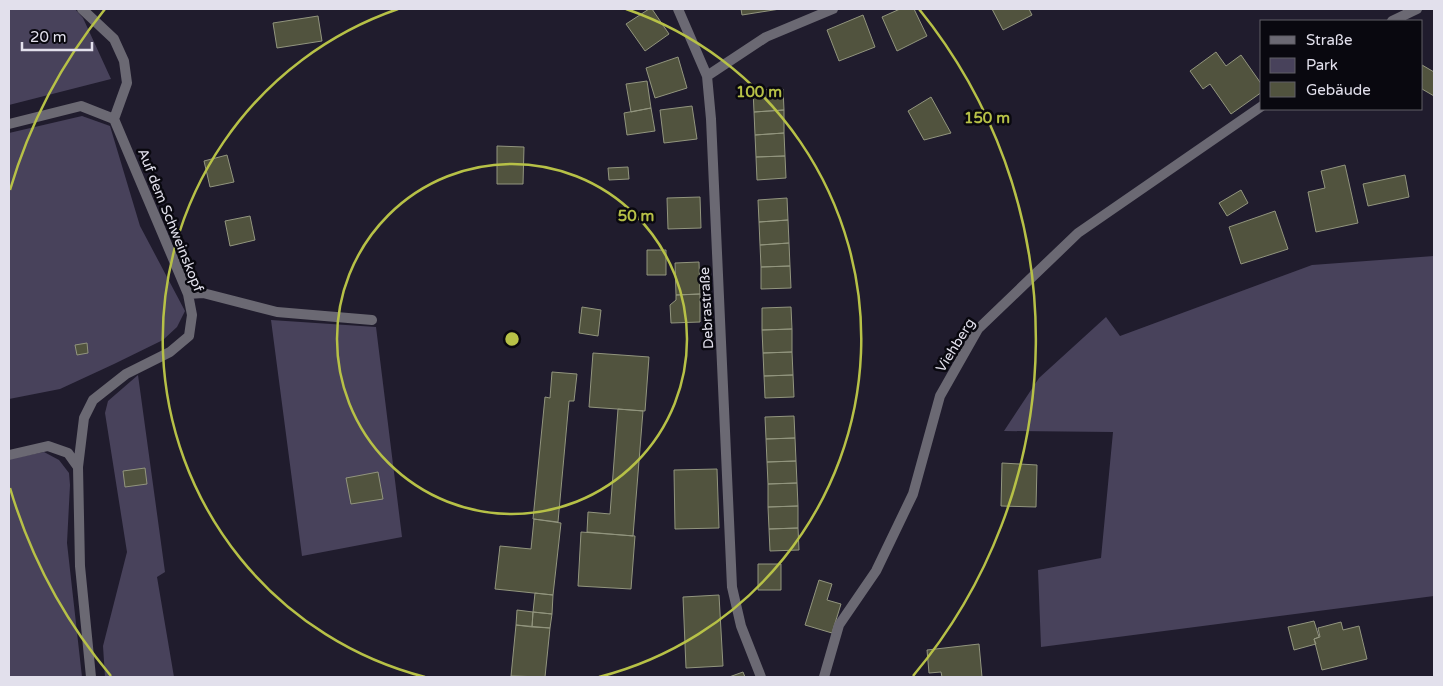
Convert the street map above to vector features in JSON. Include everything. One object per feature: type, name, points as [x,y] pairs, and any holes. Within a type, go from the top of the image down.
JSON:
[{"type":"street","points":[[9,124],[81,106],[114,118],[127,83],[124,61],[114,39],[82,9]]},
{"type":"street","name":"Debrastraße","points":[[678,9],[706,76],[712,148],[732,587],[741,626],[761,677]]},
{"type":"street","points":[[706,76],[766,37],[833,9]]},
{"type":"street","points":[[1394,20],[1417,9]]},
{"type":"street","name":"Viehberg","points":[[824,677],[839,625],[876,571],[914,494],[940,396],[978,329],[1078,233],[1260,107]]},
{"type":"street","name":"Auf dem Schweinskopf","points":[[92,677],[80,566],[78,466],[84,418],[93,400],[126,374],[170,352],[189,336],[192,316],[188,294],[114,118]]},
{"type":"street","points":[[188,294],[203,294],[277,312],[372,320]]},
{"type":"street","points":[[9,455],[48,446],[68,453],[78,466]]},
{"type":"green space","points":[[9,9],[75,9],[83,18],[111,79],[9,105]]},
{"type":"green space","points":[[82,116],[110,126],[140,226],[185,311],[177,327],[163,340],[60,389],[9,399],[9,133]]},
{"type":"green space","points":[[1434,256],[1434,596],[1041,647],[1038,570],[1101,558],[1113,432],[1004,431],[1039,378],[1106,317],[1120,336],[1312,265]]},
{"type":"green space","points":[[271,320],[376,327],[402,537],[302,556]]},
{"type":"green space","points":[[138,375],[165,572],[157,577],[174,677],[105,677],[103,646],[127,552],[105,413],[108,401]]},
{"type":"green space","points":[[44,452],[59,460],[69,473],[67,543],[82,677],[9,677],[9,459]]},
{"type":"building","points":[[652,9],[669,34],[645,51],[626,24]]},
{"type":"building","points":[[741,9],[780,9],[742,15]]},
{"type":"building","points":[[900,9],[914,9],[927,36],[897,51],[882,17]]},
{"type":"building","points":[[992,9],[1029,9],[1032,15],[1003,30]]},
{"type":"building","points":[[863,15],[875,47],[839,61],[827,30]]},
{"type":"building","points":[[318,16],[322,41],[277,48],[273,23]]},
{"type":"building","points":[[1216,52],[1226,66],[1241,55],[1260,82],[1260,93],[1231,114],[1210,84],[1203,89],[1190,71]]},
{"type":"building","points":[[678,57],[687,88],[655,98],[646,68]]},
{"type":"building","points":[[1423,66],[1434,72],[1434,96],[1423,90]]},
{"type":"building","points":[[647,81],[651,108],[631,112],[626,84]]},
{"type":"building","points":[[783,89],[784,110],[754,112],[753,90]]},
{"type":"building","points":[[931,97],[951,133],[924,140],[908,111]]},
{"type":"building","points":[[692,106],[697,139],[664,143],[660,110]]},
{"type":"building","points":[[651,108],[655,131],[627,135],[624,113]]},
{"type":"building","points":[[784,110],[784,133],[755,135],[754,112]]},
{"type":"building","points":[[784,133],[785,156],[756,157],[755,135]]},
{"type":"building","points":[[497,146],[524,147],[523,184],[497,184]]},
{"type":"building","points":[[227,155],[234,182],[210,187],[204,161]]},
{"type":"building","points":[[785,156],[786,178],[757,180],[756,157]]},
{"type":"building","points":[[1345,165],[1358,223],[1316,232],[1308,192],[1325,188],[1321,171]]},
{"type":"building","points":[[628,167],[629,179],[609,180],[608,168]]},
{"type":"building","points":[[1405,175],[1409,197],[1368,206],[1363,184]]},
{"type":"building","points":[[1241,190],[1248,203],[1227,216],[1219,203]]},
{"type":"building","points":[[700,197],[701,228],[668,229],[667,198]]},
{"type":"building","points":[[787,198],[788,220],[759,222],[758,200]]},
{"type":"building","points":[[1275,211],[1288,249],[1241,264],[1229,227]]},
{"type":"building","points":[[250,216],[255,240],[230,246],[225,221]]},
{"type":"building","points":[[788,220],[789,243],[760,245],[759,222]]},
{"type":"building","points":[[789,243],[790,266],[761,267],[760,245]]},
{"type":"building","points":[[647,250],[666,250],[666,275],[647,275]]},
{"type":"building","points":[[699,262],[700,294],[676,295],[675,263]]},
{"type":"building","points":[[790,266],[791,288],[761,289],[761,267]]},
{"type":"building","points":[[700,294],[700,322],[671,323],[670,305],[676,300],[676,295]]},
{"type":"building","points":[[582,307],[601,310],[598,336],[579,333]]},
{"type":"building","points":[[791,307],[792,329],[762,330],[762,308]]},
{"type":"building","points":[[792,329],[792,352],[763,353],[762,330]]},
{"type":"building","points":[[87,343],[88,353],[77,355],[75,345]]},
{"type":"building","points":[[792,352],[793,375],[764,376],[763,353]]},
{"type":"building","points":[[593,353],[649,357],[645,411],[589,407]]},
{"type":"building","points":[[552,372],[577,374],[574,401],[569,401],[558,522],[533,519],[545,397],[550,398]]},
{"type":"building","points":[[793,375],[794,397],[765,398],[764,376]]},
{"type":"building","points":[[618,409],[643,411],[633,536],[587,532],[588,512],[610,514]]},
{"type":"building","points":[[794,416],[795,438],[766,439],[765,417]]},
{"type":"building","points":[[795,438],[796,461],[767,462],[766,439]]},
{"type":"building","points":[[796,461],[797,483],[768,484],[767,462]]},
{"type":"building","points":[[1002,463],[1037,465],[1036,507],[1001,506]]},
{"type":"building","points":[[145,468],[147,484],[125,487],[123,471]]},
{"type":"building","points":[[717,469],[719,528],[675,529],[674,470]]},
{"type":"building","points":[[378,472],[383,499],[351,504],[346,478]]},
{"type":"building","points":[[797,483],[798,506],[768,507],[768,484]]},
{"type":"building","points":[[798,506],[798,528],[769,529],[768,507]]},
{"type":"building","points":[[534,519],[561,523],[553,595],[495,589],[500,546],[531,549]]},
{"type":"building","points":[[798,528],[799,550],[770,551],[769,529]]},
{"type":"building","points":[[581,532],[635,536],[631,589],[578,586]]},
{"type":"building","points":[[758,564],[781,564],[781,590],[758,590]]},
{"type":"building","points":[[819,580],[832,584],[827,600],[841,604],[832,633],[805,625]]},
{"type":"building","points":[[535,593],[553,595],[552,614],[533,612]]},
{"type":"building","points":[[719,595],[723,666],[686,668],[683,597]]},
{"type":"building","points":[[517,610],[533,612],[532,627],[516,625]]},
{"type":"building","points":[[533,612],[552,614],[550,628],[532,627]]},
{"type":"building","points":[[1314,621],[1319,637],[1314,639],[1316,644],[1294,650],[1288,627]]},
{"type":"building","points":[[1341,622],[1343,630],[1359,626],[1367,659],[1322,670],[1314,639],[1320,637],[1318,628]]},
{"type":"building","points":[[516,625],[550,628],[545,677],[511,676]]},
{"type":"building","points":[[979,644],[982,677],[942,677],[941,672],[929,673],[927,650]]},
{"type":"building","points":[[743,672],[745,677],[729,677]]}]
